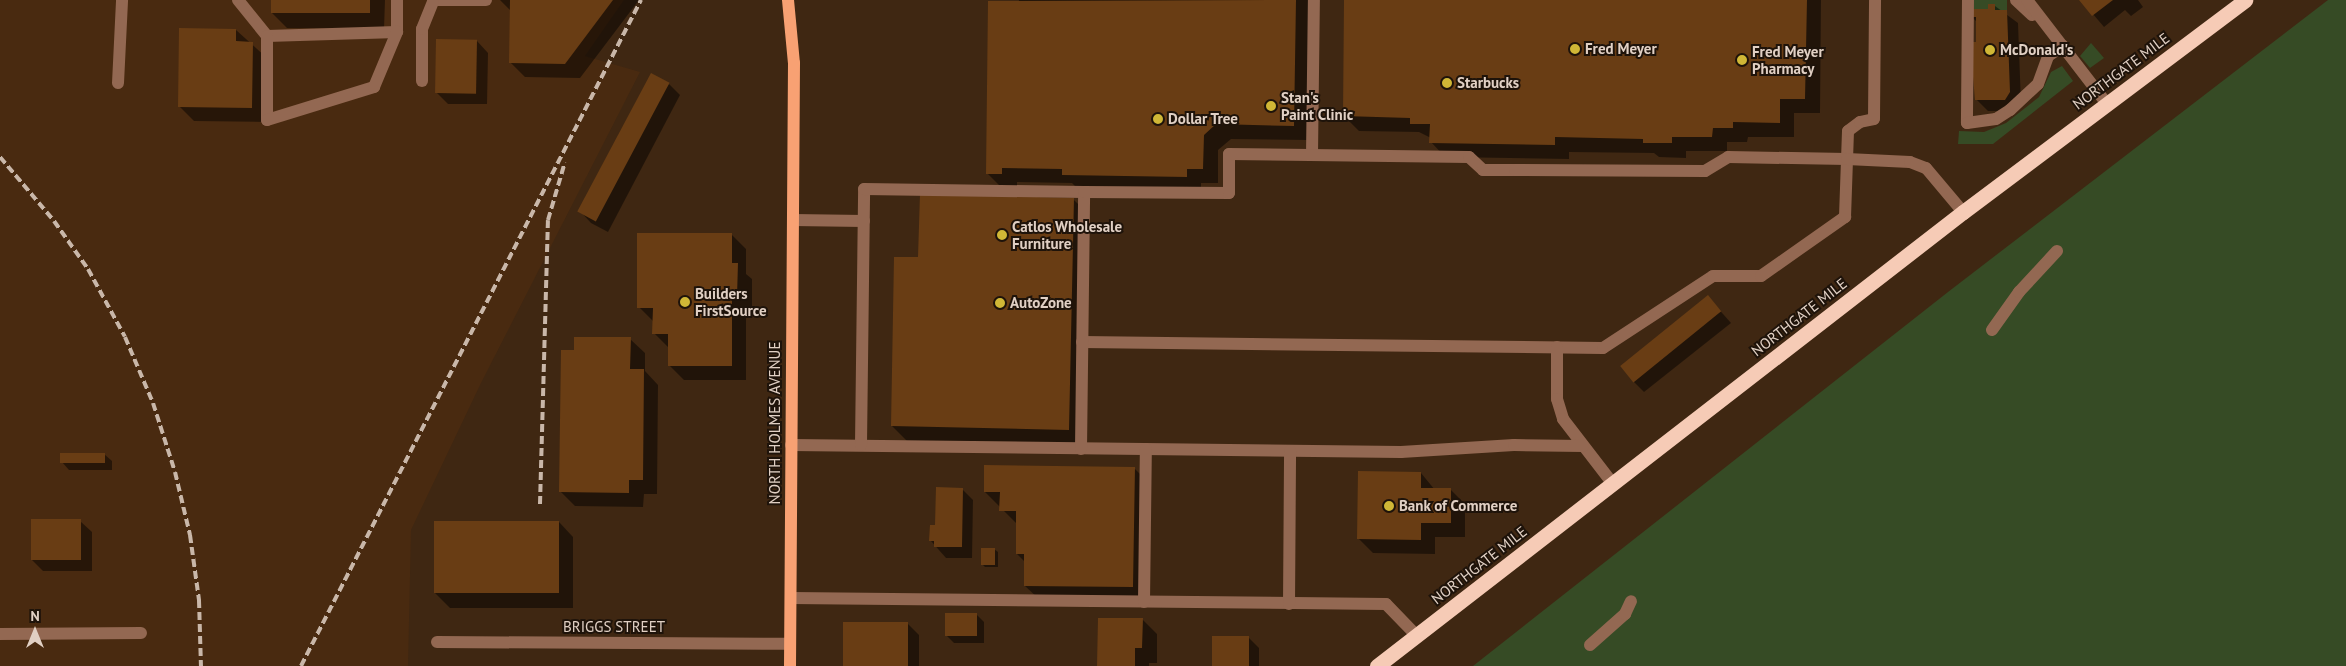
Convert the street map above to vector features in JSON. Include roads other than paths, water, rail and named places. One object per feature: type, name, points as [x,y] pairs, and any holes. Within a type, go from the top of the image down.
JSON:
[{"type":"highway","name":"NORTHGATE MILE","points":[[1377,666],[1963,212],[2245,0]]},
{"type":"main road","name":"NORTH HOLMES AVENUE","points":[[788,0],[794,63],[790,666]]},
{"type":"street","points":[[118,83],[122,0]]},
{"type":"street","points":[[238,0],[267,36],[267,120],[374,87],[397,32],[397,0]]},
{"type":"street","points":[[422,81],[422,29],[433,1],[486,0]]},
{"type":"street","points":[[1312,155],[1314,0]]},
{"type":"street","points":[[1082,342],[1602,348],[1713,276],[1761,276],[1846,217],[1848,131],[1860,122],[1874,119],[1875,0]]},
{"type":"street","points":[[2016,0],[2053,33]]},
{"type":"street","points":[[2028,0],[2107,104]]},
{"type":"street","points":[[1968,3],[1967,123],[1996,119],[2010,110],[2038,84],[2048,56],[2063,46]]},
{"type":"street","points":[[267,36],[397,32]]},
{"type":"street","points":[[861,445],[864,189],[1229,193],[1229,154],[1469,157],[1483,170],[1705,171],[1728,157],[1847,159],[1910,162],[1926,168],[1963,212]]},
{"type":"street","points":[[1081,448],[1084,192]]},
{"type":"street","points":[[793,220],[864,221]]},
{"type":"street","points":[[1992,330],[2019,292],[2057,251]]},
{"type":"street","points":[[1557,347],[1557,399],[1563,419],[1613,484]]},
{"type":"street","points":[[792,444],[1401,452],[1514,445],[1583,446]]},
{"type":"street","points":[[1144,602],[1146,449]]},
{"type":"street","points":[[1289,604],[1290,450]]},
{"type":"street","points":[[791,598],[1386,604],[1416,635]]},
{"type":"street","points":[[1590,645],[1625,614],[1631,601]]},
{"type":"street","points":[[0,634],[142,633]]},
{"type":"street","name":"BRIGGS STREET","points":[[437,642],[790,644]]},
{"type":"railway","points":[[301,666],[641,0]]},
{"type":"railway","points":[[0,157],[54,221],[88,269],[125,337],[153,403],[175,472],[190,535],[199,600],[201,666]]},
{"type":"railway","points":[[540,504],[548,220],[565,162]]},
{"type":"place","name":"Fred Meyer","points":[[1575,49]]},
{"type":"place","name":"McDonald's","points":[[1990,50]]},
{"type":"place","name":"Fred Meyer Pharmacy","points":[[1742,60]]},
{"type":"place","name":"Starbucks","points":[[1447,83]]},
{"type":"place","name":"Stan's Paint Clinic","points":[[1271,106]]},
{"type":"place","name":"Dollar Tree","points":[[1158,119]]},
{"type":"place","name":"Catlos Wholesale Furniture","points":[[1002,235]]},
{"type":"place","name":"Builders FirstSource","points":[[685,302]]},
{"type":"place","name":"AutoZone","points":[[1000,303]]},
{"type":"place","name":"Bank of Commerce","points":[[1389,506]]}]
